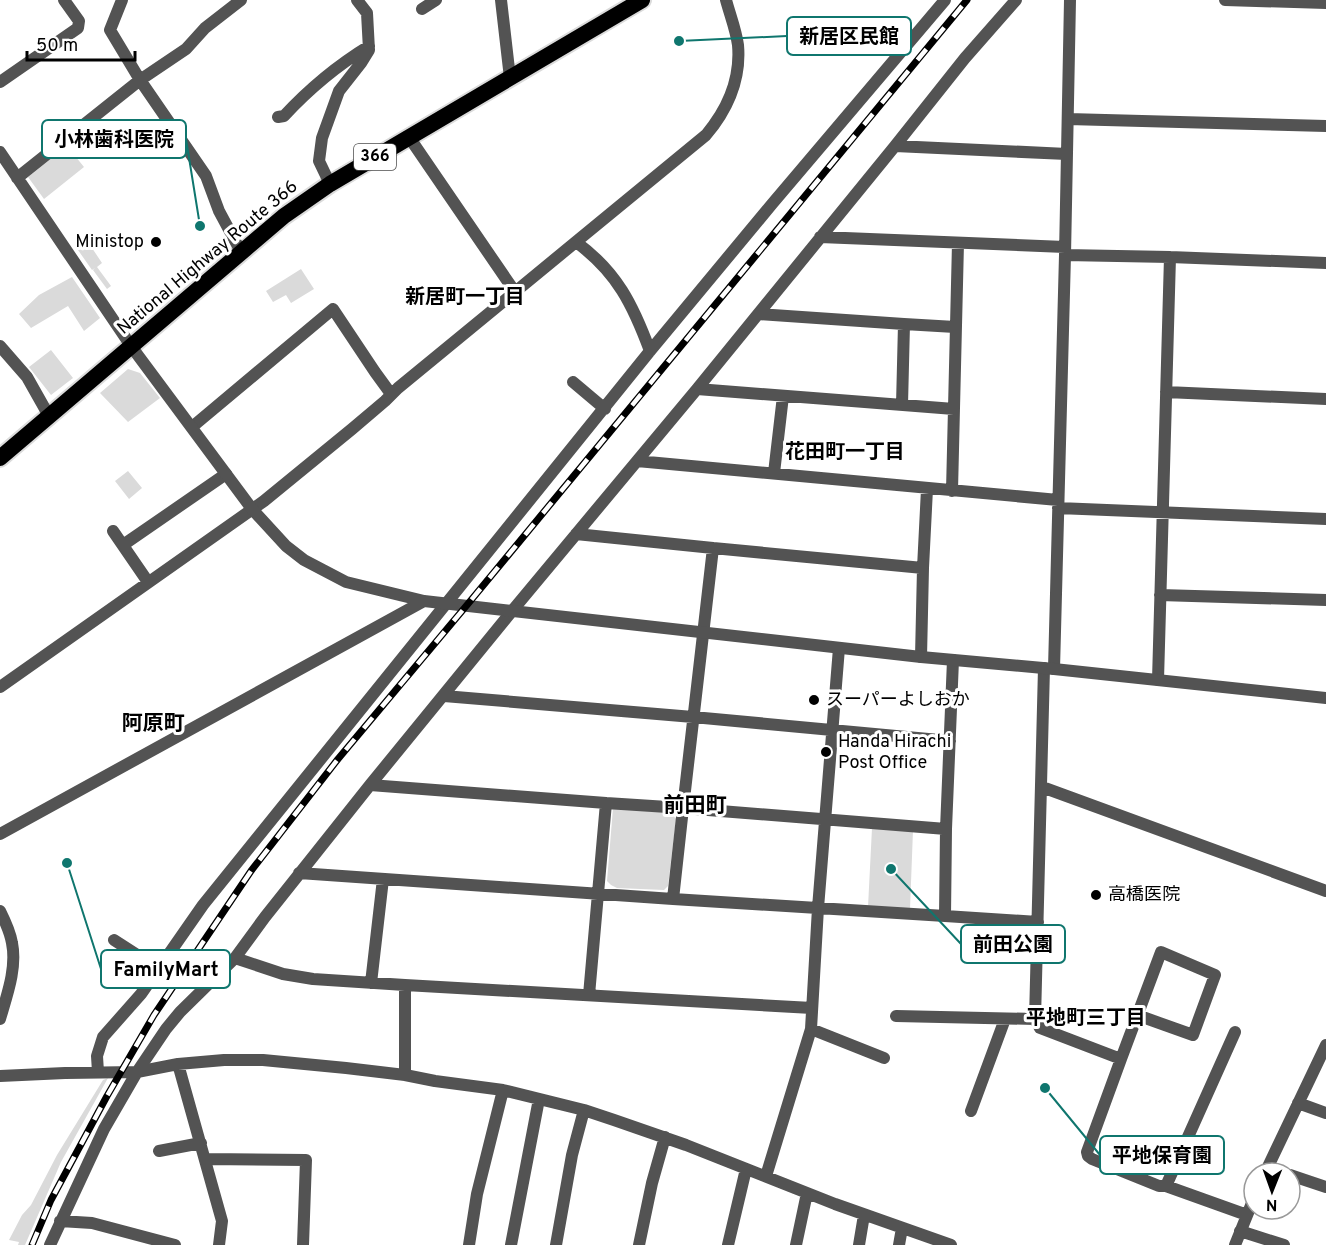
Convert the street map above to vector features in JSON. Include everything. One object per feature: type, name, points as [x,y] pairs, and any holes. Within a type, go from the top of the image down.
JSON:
[{"type":"highway","name":"National Highway Route 366","points":[[0,458],[284,216],[330,184],[642,0]]},
{"type":"street","points":[[0,82],[78,28],[79,21],[64,0]]},
{"type":"street","points":[[122,0],[110,30],[140,80],[206,176],[219,211],[241,252]]},
{"type":"street","points":[[17,178],[140,80],[186,49],[205,28],[241,0]]},
{"type":"street","points":[[330,184],[320,161],[322,138],[339,91],[369,50],[367,13],[357,0]]},
{"type":"street","points":[[422,9],[435,0]]},
{"type":"street","points":[[501,0],[510,78]]},
{"type":"street","points":[[0,687],[264,501],[706,135],[717,122],[732,94],[738,61],[738,44],[726,0]]},
{"type":"street","points":[[98,1072],[97,1056],[103,1037],[141,994],[203,905],[650,351],[945,0]]},
{"type":"street","points":[[50,1245],[104,1129],[137,1072],[166,1029],[180,1012],[235,958],[299,873],[370,785],[698,388],[965,58],[1016,0]]},
{"type":"street","points":[[1070,0],[1058,504],[1042,788],[1035,1019],[1040,1028],[1121,1059]]},
{"type":"street","points":[[1225,0],[1326,3]]},
{"type":"street","points":[[278,117],[284,116],[345,60],[369,46]]},
{"type":"street","points":[[1068,119],[1326,126]]},
{"type":"street","points":[[409,137],[515,292]]},
{"type":"street","points":[[895,146],[1067,154]]},
{"type":"street","points":[[0,152],[131,346],[252,509],[286,546],[304,560],[346,582],[424,601],[921,657],[1326,698]]},
{"type":"street","points":[[820,237],[958,243],[1170,257],[1326,262]]},
{"type":"street","points":[[576,242],[600,263],[621,289],[637,318],[650,351]]},
{"type":"street","points":[[952,491],[958,243]]},
{"type":"street","points":[[1158,680],[1170,257]]},
{"type":"street","points":[[192,427],[333,309],[392,394]]},
{"type":"street","points":[[758,314],[955,327]]},
{"type":"street","points":[[902,405],[904,324]]},
{"type":"street","points":[[0,346],[27,377],[49,416]]},
{"type":"street","points":[[573,382],[605,409]]},
{"type":"street","points":[[698,388],[954,409]]},
{"type":"street","points":[[1166,392],[1326,399]]},
{"type":"street","points":[[774,473],[783,396]]},
{"type":"street","points":[[637,461],[1163,513],[1326,519]]},
{"type":"street","points":[[123,544],[226,474]]},
{"type":"street","points":[[921,657],[927,489]]},
{"type":"street","points":[[113,531],[148,582]]},
{"type":"street","points":[[576,534],[923,568]]},
{"type":"street","points":[[673,899],[713,548]]},
{"type":"street","points":[[1160,595],[1326,600]]},
{"type":"street","points":[[0,834],[424,601]]},
{"type":"street","points":[[766,1176],[811,1029],[818,908],[839,648]]},
{"type":"street","points":[[945,916],[952,660]]},
{"type":"street","points":[[444,696],[950,741]]},
{"type":"street","points":[[370,785],[946,829]]},
{"type":"street","points":[[1042,788],[1326,891]]},
{"type":"street","points":[[589,995],[606,803]]},
{"type":"street","points":[[299,873],[1038,922]]},
{"type":"street","points":[[371,983],[383,879]]},
{"type":"street","points":[[0,911],[7,924],[13,959],[10,985],[0,1018]]},
{"type":"street","points":[[114,940],[159,969]]},
{"type":"street","points":[[1137,1015],[1193,1035],[1215,975],[1161,952],[1137,1015],[1121,1059],[1088,1156],[1092,1160],[1159,1186],[1166,1186],[1242,1213]]},
{"type":"street","points":[[235,958],[254,965],[313,979],[812,1008]]},
{"type":"street","points":[[405,986],[405,1075]]},
{"type":"street","points":[[896,1016],[1035,1019]]},
{"type":"street","points":[[971,1111],[1005,1019]]},
{"type":"street","points":[[811,1029],[884,1058]]},
{"type":"street","points":[[1166,1186],[1235,1032]]},
{"type":"street","points":[[1271,1161],[1326,1045]]},
{"type":"street","points":[[0,1076],[137,1072],[178,1064],[224,1060],[263,1060],[405,1075],[503,1090],[584,1110],[665,1137],[864,1215],[951,1245]]},
{"type":"street","points":[[178,1064],[222,1221],[219,1245]]},
{"type":"street","points":[[469,1245],[477,1194],[503,1090]]},
{"type":"street","points":[[511,1245],[539,1099]]},
{"type":"street","points":[[1298,1103],[1326,1113]]},
{"type":"street","points":[[556,1245],[572,1155],[584,1110]]},
{"type":"street","points":[[639,1245],[652,1183],[665,1137]]},
{"type":"street","points":[[159,1151],[201,1143]]},
{"type":"street","points":[[205,1159],[306,1160],[303,1245]]},
{"type":"street","points":[[728,1245],[746,1168]]},
{"type":"street","points":[[1302,1179],[1326,1187]]},
{"type":"street","points":[[796,1245],[807,1193]]},
{"type":"street","points":[[859,1245],[864,1215]]},
{"type":"street","points":[[60,1221],[92,1223],[155,1243],[175,1245]]},
{"type":"street","points":[[1235,1245],[1244,1221]]},
{"type":"street","points":[[899,1245],[902,1228]]},
{"type":"street","points":[[1240,1231],[1284,1245]]},
{"type":"shaded area","points":[[67,146],[84,167],[44,199],[28,177]]},
{"type":"shaded area","points":[[88,242],[102,263],[97,267],[111,286],[107,289],[93,270],[95,268],[92,270],[78,250]]},
{"type":"shaded area","points":[[301,269],[314,289],[291,303],[286,295],[273,302],[266,291]]},
{"type":"shaded area","points":[[72,277],[100,318],[84,331],[68,306],[31,328],[19,314],[39,295]]},
{"type":"shaded area","points":[[51,350],[73,378],[51,395],[29,367]]},
{"type":"shaded area","points":[[128,369],[140,373],[160,398],[128,422],[100,393]]},
{"type":"shaded area","points":[[128,471],[142,488],[129,499],[115,481]]},
{"type":"shaded area","points":[[613,808],[671,813],[676,819],[668,886],[664,890],[617,888],[607,881]]},
{"type":"shaded area","points":[[872,828],[913,830],[910,909],[868,907]]},
{"type":"shaded area","points":[[108,1078],[61,1162],[25,1245],[18,1245],[19,1242],[9,1240],[22,1215],[31,1205],[57,1155],[103,1080]]},
{"type":"railway","points":[[32,1245],[51,1200],[154,1015],[251,871],[338,759],[967,0]]},
{"type":"place","name":"新居区民館","points":[[679,41]]},
{"type":"place","name":"小林歯科医院","points":[[200,226]]},
{"type":"place","name":"Ministop","points":[[156,242]]},
{"type":"place","name":"スーパーよしおか","points":[[814,700]]},
{"type":"place","name":"Handa Hirachi Post Office","points":[[826,752]]},
{"type":"place","name":"FamilyMart","points":[[67,863]]},
{"type":"place","name":"前田公園","points":[[891,869]]},
{"type":"place","name":"高橋医院","points":[[1096,895]]},
{"type":"place","name":"平地保育園","points":[[1045,1088]]},
{"type":"district","name":"新居町一丁目","points":[[465,298]]},
{"type":"district","name":"花田町一丁目","points":[[845,453]]},
{"type":"district","name":"阿原町","points":[[153,724]]},
{"type":"district","name":"前田町","points":[[695,806]]},
{"type":"district","name":"平地町三丁目","points":[[1086,1019]]}]
